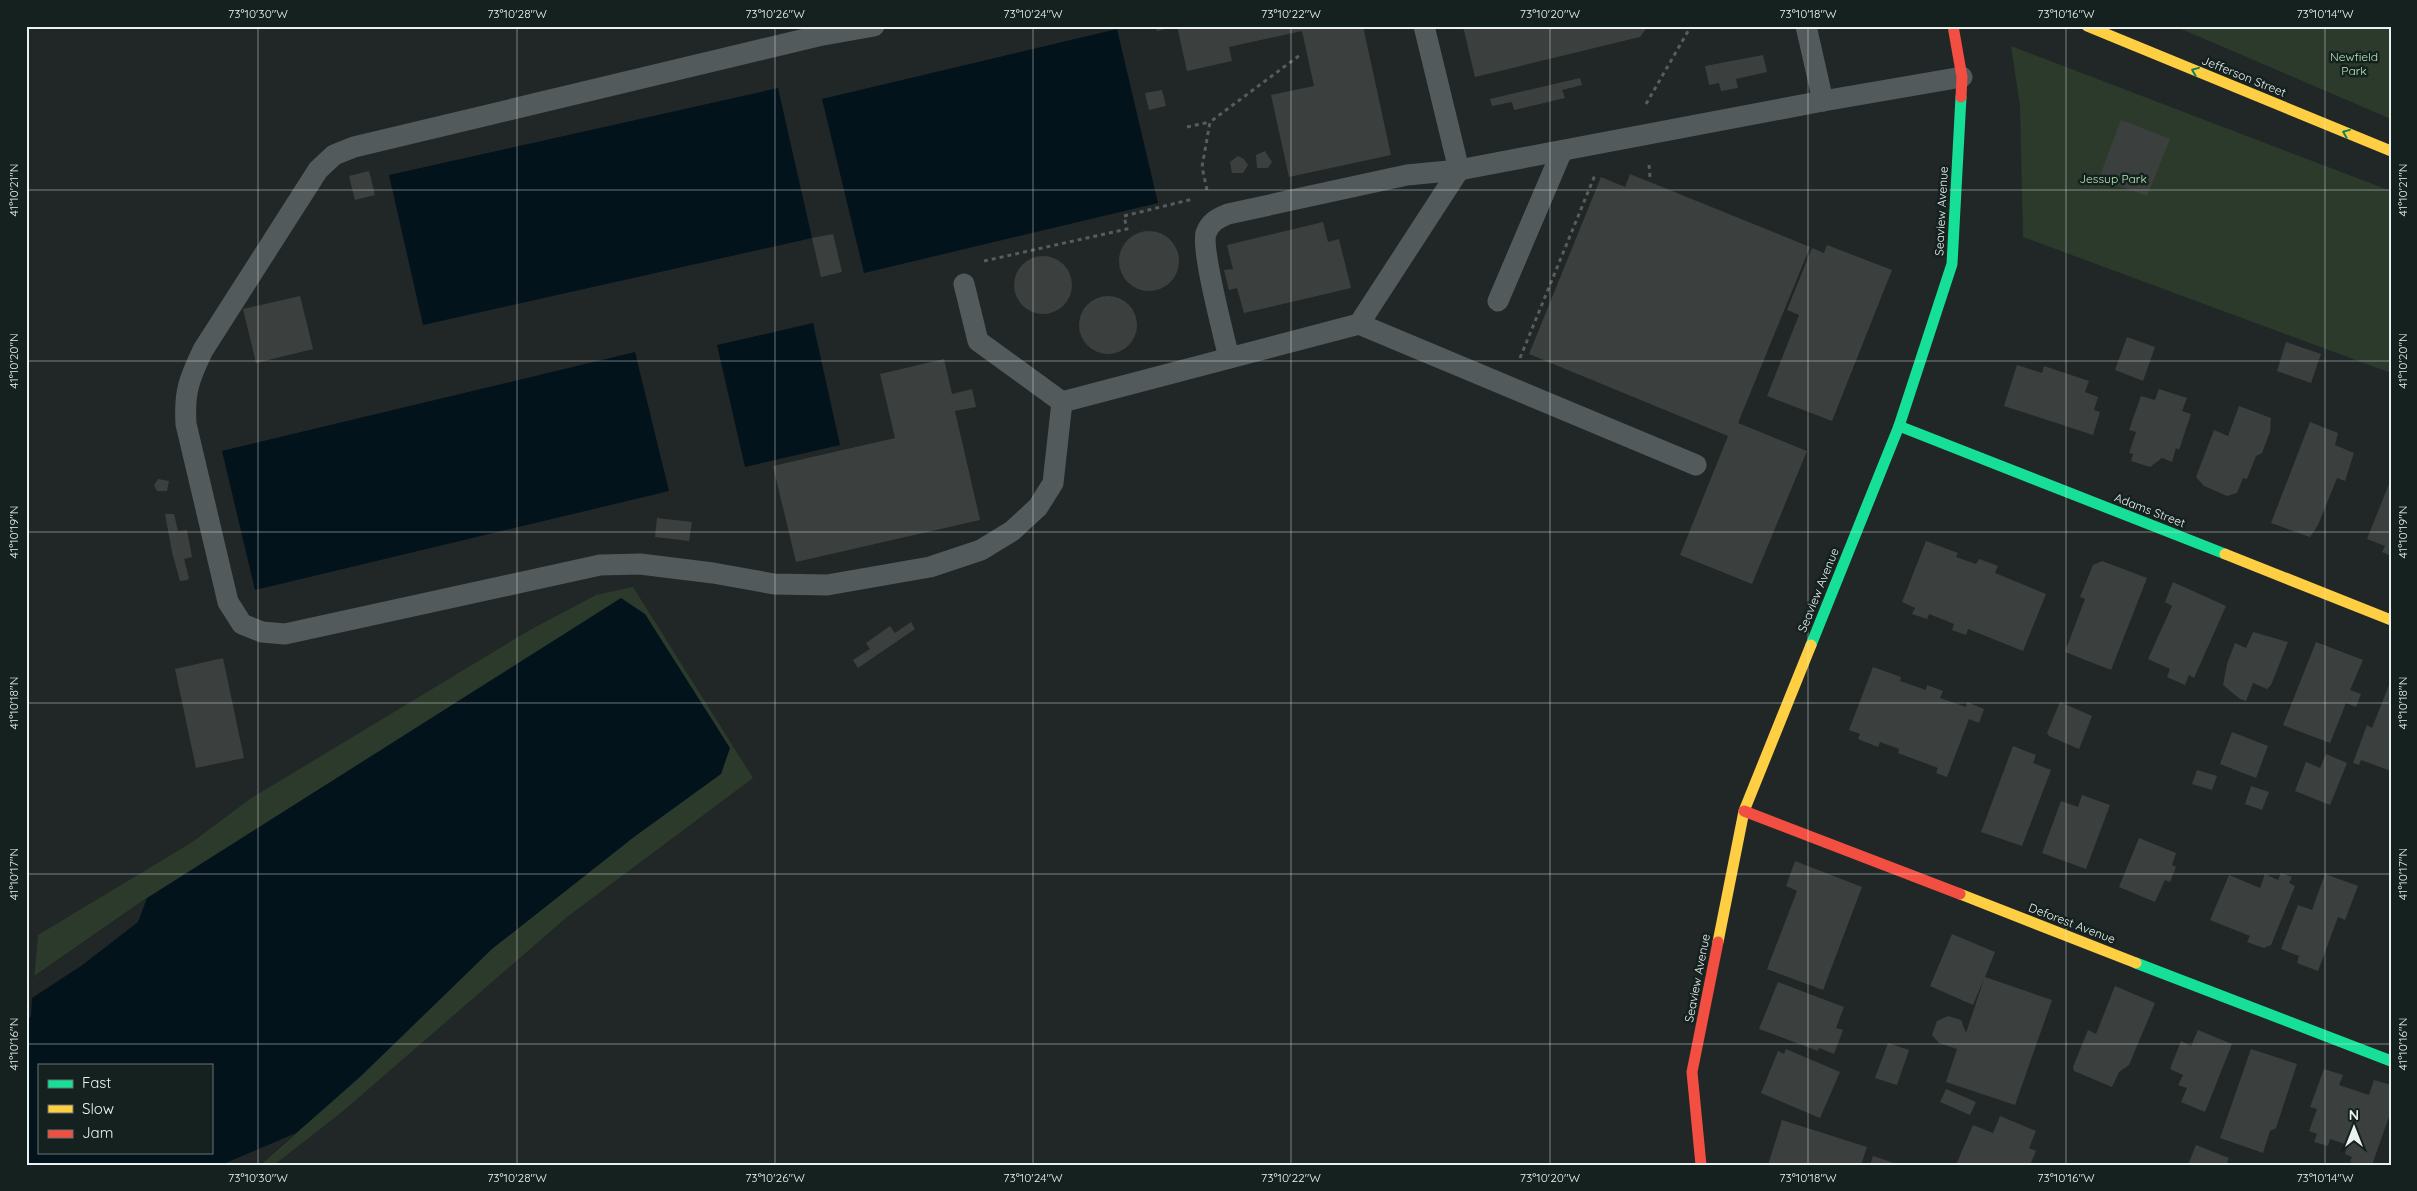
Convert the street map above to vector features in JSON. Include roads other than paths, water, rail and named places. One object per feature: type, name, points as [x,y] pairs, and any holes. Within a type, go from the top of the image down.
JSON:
[{"type":"street","name":"Seaview Avenue","points":[[1701,1165],[1692,1072],[1744,811],[1899,426],[1952,264],[1962,77],[1953,26]]},
{"type":"street","name":"Jefferson Street","points":[[2087,26],[2391,151]]},
{"type":"street","name":"Adams Street","points":[[1899,426],[2391,620]]},
{"type":"street","name":"Deforest Avenue","points":[[1744,811],[2391,1061]]},
{"type":"lane","points":[[874,26],[818,36],[664,72],[354,147],[334,155],[318,170],[204,350],[190,377],[185,400],[186,424],[228,602],[242,624],[262,632],[285,634],[600,565],[640,564],[713,573],[774,584],[827,585],[930,567],[981,550],[1012,531],[1038,507],[1053,483],[1062,402]]},
{"type":"lane","points":[[1359,324],[1459,170],[1424,26]]},
{"type":"lane","points":[[1806,26],[1823,101]]},
{"type":"lane","points":[[1229,358],[1206,253],[1206,234],[1214,220],[1228,214],[1407,175],[1459,170],[1823,101],[1962,77]]},
{"type":"lane","points":[[1498,301],[1562,150]]},
{"type":"lane","points":[[964,284],[978,341],[1062,402]]},
{"type":"lane","points":[[1062,402],[1359,324],[1696,465]]},
{"type":"water","points":[[1117,29],[1158,203],[864,273],[822,99]]},
{"type":"water","points":[[778,88],[812,238],[423,325],[389,175]]},
{"type":"water","points":[[813,323],[840,445],[745,467],[717,345]]},
{"type":"water","points":[[635,352],[669,491],[255,590],[222,451]]},
{"type":"water","points":[[621,598],[645,614],[730,748],[721,774],[634,837],[492,949],[360,1077],[260,1165],[26,1165],[26,982],[147,898]]},
{"type":"park label","name":"Newfield Park","points":[[2354,63]]},
{"type":"park label","name":"Jessup Park","points":[[2113,178]]}]
